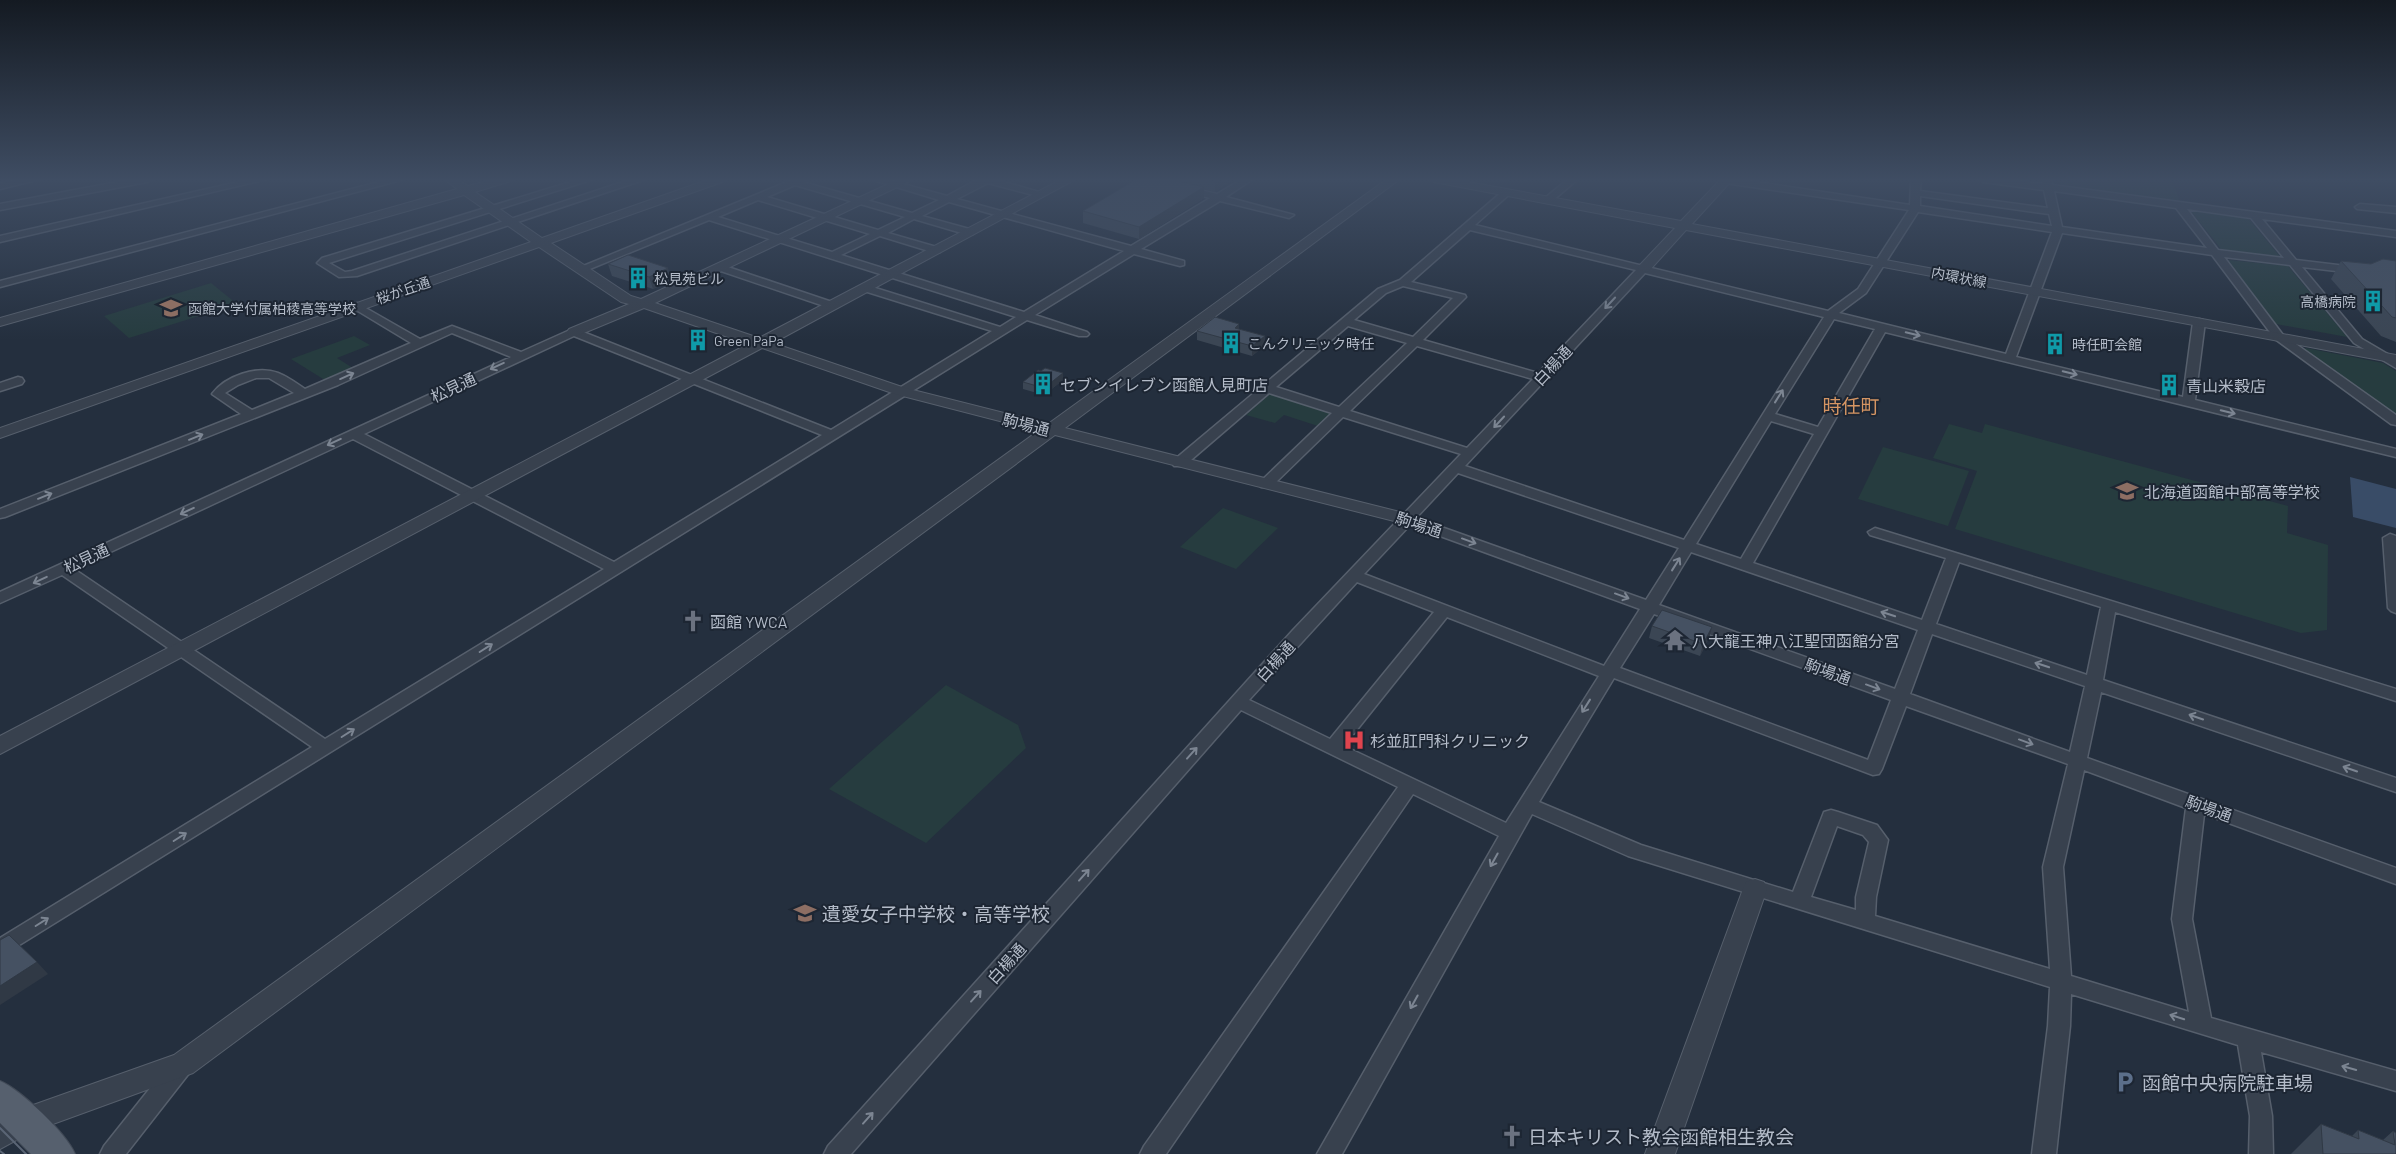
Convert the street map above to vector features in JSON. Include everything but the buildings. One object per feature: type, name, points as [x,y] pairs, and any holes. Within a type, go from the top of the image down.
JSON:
[{"type":"main road","points":[[7,1118],[56,1154]]},
{"type":"street","points":[[0,239],[27,233]]},
{"type":"street","points":[[0,284],[195,233]]},
{"type":"street","points":[[0,322],[315,233]]},
{"type":"street","points":[[415,233],[322,263],[343,274],[353,274],[477,233]]},
{"type":"street","name":"駒場通","points":[[526,233],[626,299],[900,391],[1406,519],[2396,876]]},
{"type":"street","name":"桜が丘通","points":[[0,433],[566,233]]},
{"type":"street","points":[[581,269],[669,233]]},
{"type":"street","points":[[760,233],[1083,334]]},
{"type":"street","name":"松見通","points":[[0,598],[520,356],[642,304],[793,233]]},
{"type":"street","points":[[834,256],[879,233],[936,250]]},
{"type":"street","points":[[0,746],[967,233]]},
{"type":"street","points":[[1072,233],[1180,263]]},
{"type":"street","points":[[0,948],[999,330],[1027,317],[1161,233]]},
{"type":"street","points":[[112,1154],[183,1064],[1320,233]]},
{"type":"street","points":[[1403,283],[1459,233]]},
{"type":"street","points":[[1496,233],[1884,326],[2396,454]]},
{"type":"street","name":"白楊通","points":[[836,1154],[1238,702],[1406,519],[1677,233]]},
{"type":"street","name":"内環状線","points":[[1738,233],[2392,356]]},
{"type":"street","points":[[1329,1154],[1526,804],[1607,672],[1831,314],[1862,291],[1900,233]]},
{"type":"street","points":[[2010,358],[2057,233]]},
{"type":"street","points":[[2078,233],[2293,264],[2396,274]]},
{"type":"street","points":[[2201,233],[2276,333],[2396,421]]},
{"type":"street","points":[[2268,233],[2358,341],[2370,347]]},
{"type":"street","points":[[719,267],[831,305]]},
{"type":"street","points":[[1179,463],[1382,291],[1396,284],[1403,283],[1461,297],[1266,484]]},
{"type":"street","points":[[865,288],[999,330]]},
{"type":"street","name":"内環状線","points":[[2036,288],[2199,322],[2370,347],[2392,356]]},
{"type":"street","points":[[357,306],[420,344]]},
{"type":"street","points":[[1347,322],[1540,377]]},
{"type":"street","points":[[2189,402],[2199,322]]},
{"type":"street","points":[[1744,566],[1824,432],[1884,326]]},
{"type":"street","points":[[0,514],[304,394],[452,329],[520,356]]},
{"type":"street","points":[[574,332],[831,434]]},
{"type":"street","points":[[2392,356],[2396,364]]},
{"type":"street","points":[[251,415],[218,394],[223,386],[252,375],[269,374],[304,394]]},
{"type":"street","points":[[0,386],[18,381]]},
{"type":"street","points":[[1268,389],[1470,453]]},
{"type":"street","points":[[1768,416],[1824,432]]},
{"type":"street","points":[[352,434],[614,568]]},
{"type":"street","points":[[1456,468],[2396,785]]},
{"type":"street","points":[[1875,532],[2396,695]]},
{"type":"street","points":[[2390,538],[2394,561],[2396,608]]},
{"type":"street","points":[[1355,576],[1607,672],[1873,769],[1954,556]]},
{"type":"street","points":[[64,568],[325,748]]},
{"type":"street","points":[[2044,1154],[2059,1026],[2061,980],[2053,867],[2078,760],[2109,605]]},
{"type":"street","points":[[1333,747],[1444,610]]},
{"type":"street","points":[[1238,702],[1510,832]]},
{"type":"street","points":[[1152,1154],[1410,784]]},
{"type":"street","points":[[2196,803],[2182,919],[2202,1025]]},
{"type":"street","points":[[1526,804],[1635,851],[1755,889],[2061,980],[2202,1025],[2396,1082]]},
{"type":"street","points":[[1799,902],[1831,817],[1870,830],[1879,840],[1866,897],[1865,922]]},
{"type":"street","points":[[1660,1154],[1755,889]]},
{"type":"street","points":[[2248,1038],[2261,1116],[2261,1154]]},
{"type":"street","points":[[7,1118],[183,1064]]},
{"type":"green space","points":[[2208,233],[2260,233],[2282,259],[2222,250]]},
{"type":"green space","points":[[2228,260],[2288,266],[2347,337],[2276,324]]},
{"type":"green space","points":[[211,283],[237,304],[129,338],[104,316]]},
{"type":"green space","points":[[354,336],[370,345],[337,358],[356,370],[328,382],[291,359]]},
{"type":"green space","points":[[2306,348],[2383,363],[2396,371],[2396,415],[2303,350]]},
{"type":"green space","points":[[1270,394],[1276,394],[1333,411],[1318,426],[1284,415],[1275,423],[1246,415]]},
{"type":"green space","points":[[1949,424],[1982,433],[1985,424],[2288,506],[2287,533],[2328,545],[2327,630],[2301,633],[1955,529],[1977,471],[1933,458]]},
{"type":"green space","points":[[1883,447],[1969,471],[1948,526],[1858,499]]},
{"type":"green space","points":[[1223,508],[1278,528],[1236,569],[1180,547]]},
{"type":"green space","points":[[946,685],[1018,725],[1026,748],[926,843],[829,789]]},
{"type":"water","points":[[2350,477],[2396,489],[2396,528],[2353,517]]},
{"type":"tram line","points":[[0,1128],[26,1154]]},
{"type":"tram line","points":[[0,1151],[4,1154]]},
{"type":"place","name":"松見苑ビル","points":[[638,278]]},
{"type":"place","name":"高橋病院","points":[[2373,301]]},
{"type":"place","name":"函館大学付属柏稜高等学校","points":[[171,308]]},
{"type":"place","name":"Green PaPa","points":[[698,340]]},
{"type":"place","name":"こんクリニック時任","points":[[1231,343]]},
{"type":"place","name":"時任町会館","points":[[2055,344]]},
{"type":"place","name":"セブンイレブン函館人見町店","points":[[1043,384]]},
{"type":"place","name":"青山米穀店","points":[[2169,385]]},
{"type":"place","name":"北海道函館中部高等学校","points":[[2127,491]]},
{"type":"place","name":"函館 YWCA","points":[[693,621]]},
{"type":"place","name":"八大龍王神八江聖団函館分宮","points":[[1675,640]]},
{"type":"place","name":"杉並肛門科クリニック","points":[[1354,740]]},
{"type":"place","name":"遺愛女子中学校・高等学校","points":[[805,913]]},
{"type":"place","name":"函館中央病院駐車場","points":[[2125,1082]]},
{"type":"place","name":"日本キリスト教会函館相生教会","points":[[1512,1136]]},
{"type":"district","name":"時任町","points":[[1851,405]]}]
